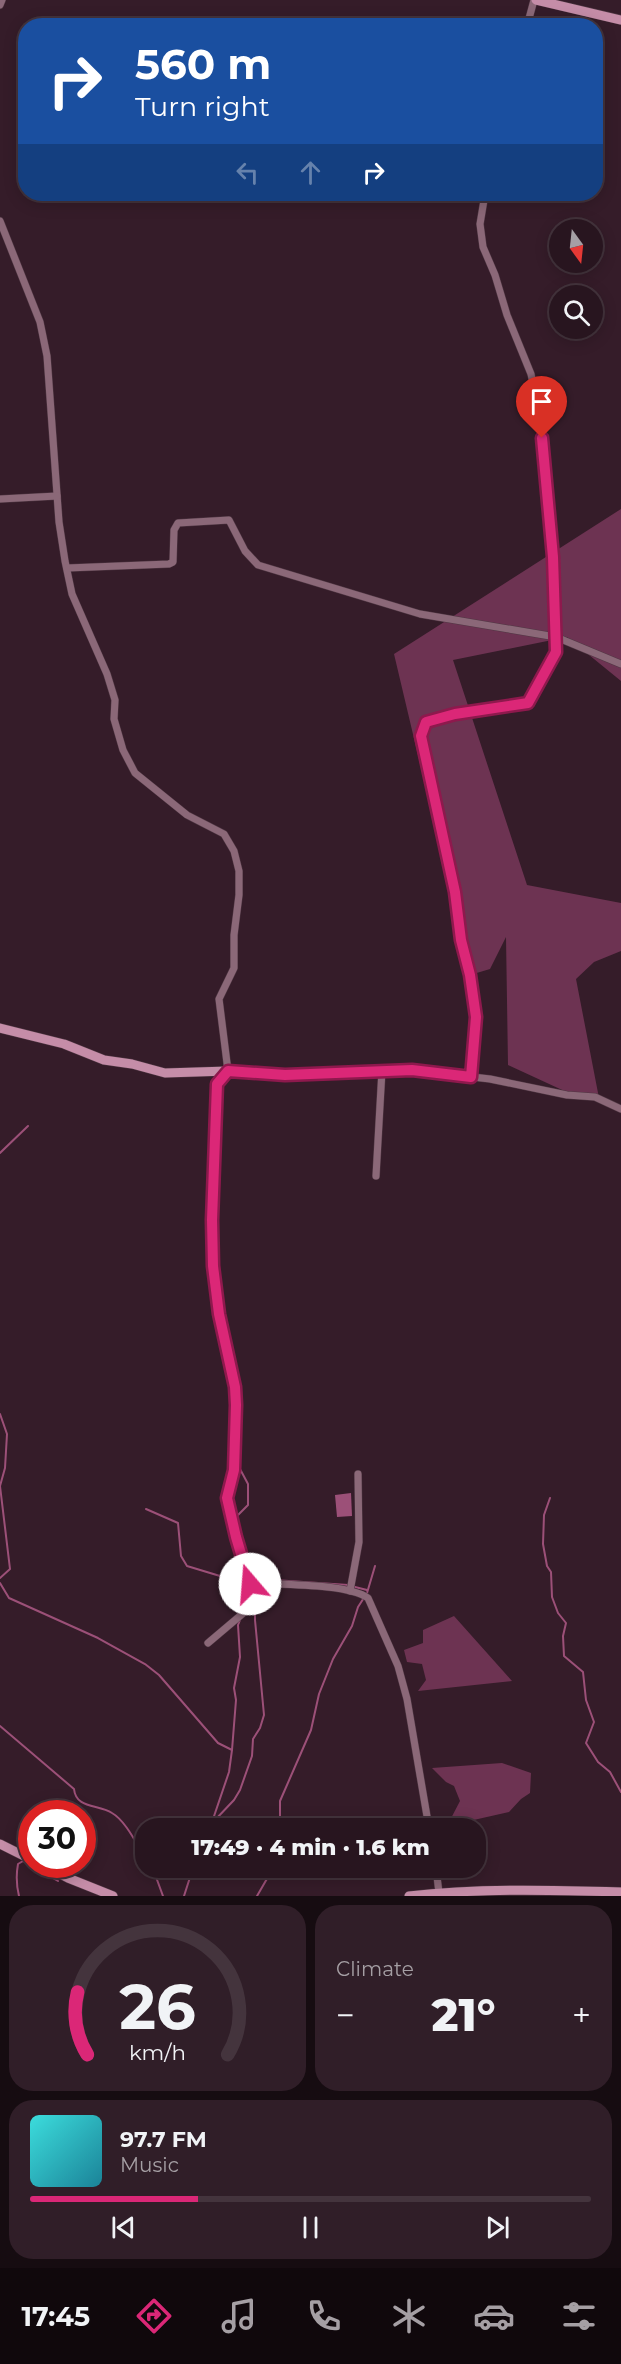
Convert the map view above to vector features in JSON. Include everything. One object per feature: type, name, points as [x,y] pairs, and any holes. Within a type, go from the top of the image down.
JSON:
[{"type":"street","points":[[0,5],[2,0]]},
{"type":"street","points":[[529,18],[535,0],[621,20]]},
{"type":"street","points":[[471,1077],[475,1007],[461,940],[455,892],[421,736],[426,722],[455,714],[528,703],[556,652],[553,557],[540,418],[531,374],[483,247],[480,224],[484,201]]},
{"type":"street","points":[[0,221],[40,322],[48,356],[57,496],[67,568],[72,594],[107,674],[115,700],[114,719],[123,750],[135,774],[187,815],[225,834],[234,851],[239,871],[234,968],[219,999],[228,1071],[217,1084],[212,1220],[213,1266],[219,1314],[235,1387],[234,1470],[227,1498],[236,1537],[258,1584],[247,1610],[208,1643]]},
{"type":"street","points":[[0,499],[57,496]]},
{"type":"street","points":[[67,568],[169,564],[173,562],[174,530],[178,523],[229,520],[245,551],[258,564],[420,614],[556,637],[621,664]]},
{"type":"street","points":[[0,1028],[64,1044],[104,1060],[132,1064],[165,1073],[228,1071],[285,1075],[412,1070],[534,1087],[567,1095],[595,1097],[621,1109]]},
{"type":"street","points":[[376,1176],[382,1070]]},
{"type":"street","points":[[350,1591],[359,1542],[358,1474]]},
{"type":"street","points":[[258,1584],[350,1591],[366,1596],[398,1666],[407,1699],[427,1818]]},
{"type":"street","points":[[0,1844],[18,1853]]},
{"type":"street","points":[[69,1878],[113,1896]]},
{"type":"street","points":[[437,1878],[439,1893]]},
{"type":"street","points":[[409,1896],[548,1890],[621,1892]]},
{"type":"shaded area","points":[[621,509],[621,681],[567,637],[453,660],[527,885],[621,903],[621,951],[594,962],[576,979],[599,1098],[573,1095],[508,1065],[506,937],[490,969],[470,975],[394,654]]},
{"type":"shaded area","points":[[351,1493],[352,1516],[337,1517],[335,1495]]},
{"type":"shaded area","points":[[454,1616],[512,1681],[418,1691],[426,1680],[422,1664],[407,1662],[404,1650],[423,1643],[423,1630]]},
{"type":"shaded area","points":[[502,1763],[531,1773],[530,1793],[509,1812],[482,1818],[451,1818],[460,1801],[454,1786],[446,1782],[432,1768]]},
{"type":"waterway","points":[[0,1153],[28,1126]]},
{"type":"waterway","points":[[0,1414],[7,1434],[5,1468],[0,1486],[10,1569],[0,1578]]},
{"type":"waterway","points":[[234,1519],[248,1505],[248,1484],[240,1469]]},
{"type":"waterway","points":[[550,1498],[544,1515],[543,1544],[547,1566],[551,1572],[552,1597],[558,1613],[566,1623],[563,1636],[564,1656],[583,1672],[586,1700],[594,1722],[586,1743],[598,1762],[610,1772],[621,1792]]},
{"type":"waterway","points":[[146,1509],[178,1523],[181,1556],[187,1566],[220,1576],[229,1589],[246,1603]]},
{"type":"waterway","points":[[236,1524],[252,1578],[259,1579],[259,1583]]},
{"type":"waterway","points":[[280,1818],[280,1801],[311,1730],[319,1694],[333,1659],[367,1593],[375,1566]]},
{"type":"waterway","points":[[259,1579],[348,1585]]},
{"type":"waterway","points":[[0,1583],[9,1598],[98,1638],[145,1664],[159,1675],[218,1743],[232,1750],[229,1772],[213,1818]]},
{"type":"waterway","points":[[217,1818],[240,1790],[252,1756],[253,1739],[264,1715],[255,1620],[255,1586]]},
{"type":"waterway","points":[[355,1587],[367,1590]]},
{"type":"waterway","points":[[232,1750],[236,1700],[234,1688],[240,1657],[238,1625],[240,1620]]},
{"type":"waterway","points":[[0,1726],[74,1789],[79,1800],[106,1810],[117,1817],[127,1827],[135,1840]]},
{"type":"waterway","points":[[19,1896],[17,1872],[18,1864],[23,1861],[58,1881]]},
{"type":"waterway","points":[[156,1878],[163,1896]]},
{"type":"waterway","points":[[184,1896],[190,1878]]},
{"type":"waterway","points":[[257,1896],[267,1878]]},
{"type":"route","points":[[250,1584],[227,1498],[234,1470],[237,1440],[235,1387],[219,1314],[213,1266],[212,1220],[217,1084],[228,1071],[285,1075],[412,1070],[471,1077],[476,1017],[470,975],[461,940],[455,892],[421,736],[426,722],[455,714],[528,703],[556,652],[553,557],[542,438]]}]
